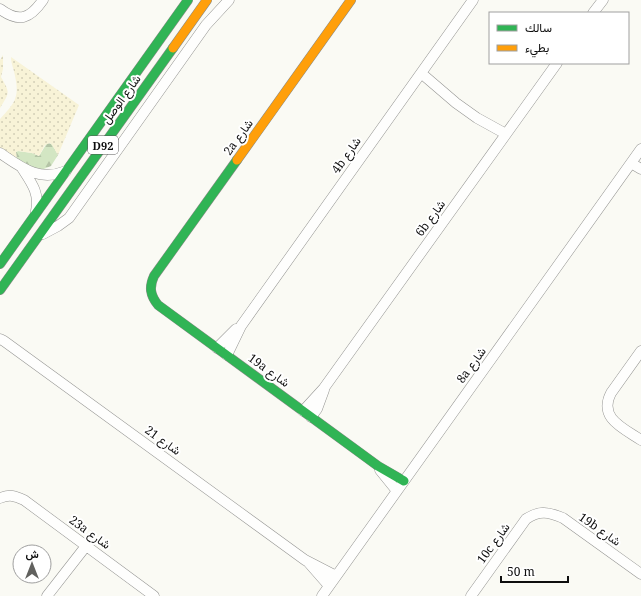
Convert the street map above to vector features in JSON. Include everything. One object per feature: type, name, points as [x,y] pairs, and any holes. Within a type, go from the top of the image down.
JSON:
[{"type":"main road","name":"شارع الوصل","points":[[0,264],[188,0]]},
{"type":"main road","name":"شارع الوصل","points":[[0,290],[206,0]]},
{"type":"main road","name":"2a شارع","points":[[149,290],[150,282],[154,276],[351,0]]},
{"type":"main road","name":"19a شارع","points":[[149,290],[152,298],[158,305],[378,466],[404,481]]},
{"type":"street","points":[[0,9],[12,16],[25,17],[33,12],[42,0]]},
{"type":"street","points":[[37,236],[58,226],[69,218],[206,25],[229,0]]},
{"type":"street","name":"4b شارع","points":[[227,355],[241,326],[473,0]]},
{"type":"street","points":[[594,12],[603,0]]},
{"type":"street","name":"6b شارع","points":[[307,414],[316,409],[324,388],[557,64]]},
{"type":"street","points":[[419,76],[504,138]]},
{"type":"street","points":[[0,153],[22,168],[43,175],[55,175],[66,171]]},
{"type":"street","points":[[637,157],[641,169]]},
{"type":"street","name":"8a شارع","points":[[322,596],[637,157]]},
{"type":"street","points":[[22,168],[36,191],[38,198],[36,212]]},
{"type":"street","name":"4b شارع","points":[[217,348],[241,326]]},
{"type":"street","name":"شارع 21","points":[[2,339],[306,561],[336,576]]},
{"type":"street","points":[[641,351],[607,400],[609,415],[613,420],[641,440]]},
{"type":"street","name":"19a شارع","points":[[378,466],[397,491]]},
{"type":"street","name":"23a شارع","points":[[3,496],[16,497],[24,500],[154,596]]},
{"type":"street","name":"19b شارع","points":[[541,512],[553,514],[563,518],[641,574]]},
{"type":"street","name":"10c شارع","points":[[471,596],[526,520],[541,512]]},
{"type":"street","points":[[48,596],[83,544]]},
{"type":"street","name":"شارع 21","points":[[306,561],[329,586]]},
{"type":"green space","points":[[47,143],[52,144],[58,155],[51,166],[39,171],[17,162],[16,152],[32,153],[39,156]]},
{"type":"sand","points":[[3,55],[3,69],[1,77],[8,92],[6,99],[0,108],[0,60]]},
{"type":"sand","points":[[11,57],[79,105],[58,155],[50,143],[45,145],[39,156],[32,153],[16,152],[17,162],[0,149],[0,119],[15,100],[17,90]]},
{"type":"traffic: fast","points":[[0,264],[188,0]]},
{"type":"traffic: fast","points":[[0,290],[173,48]]},
{"type":"traffic: fast","points":[[237,160],[154,276],[151,284],[153,298],[158,305],[378,466],[404,481]]},
{"type":"traffic: slow","points":[[173,48],[207,0]]},
{"type":"traffic: slow","points":[[237,160],[351,0]]}]
